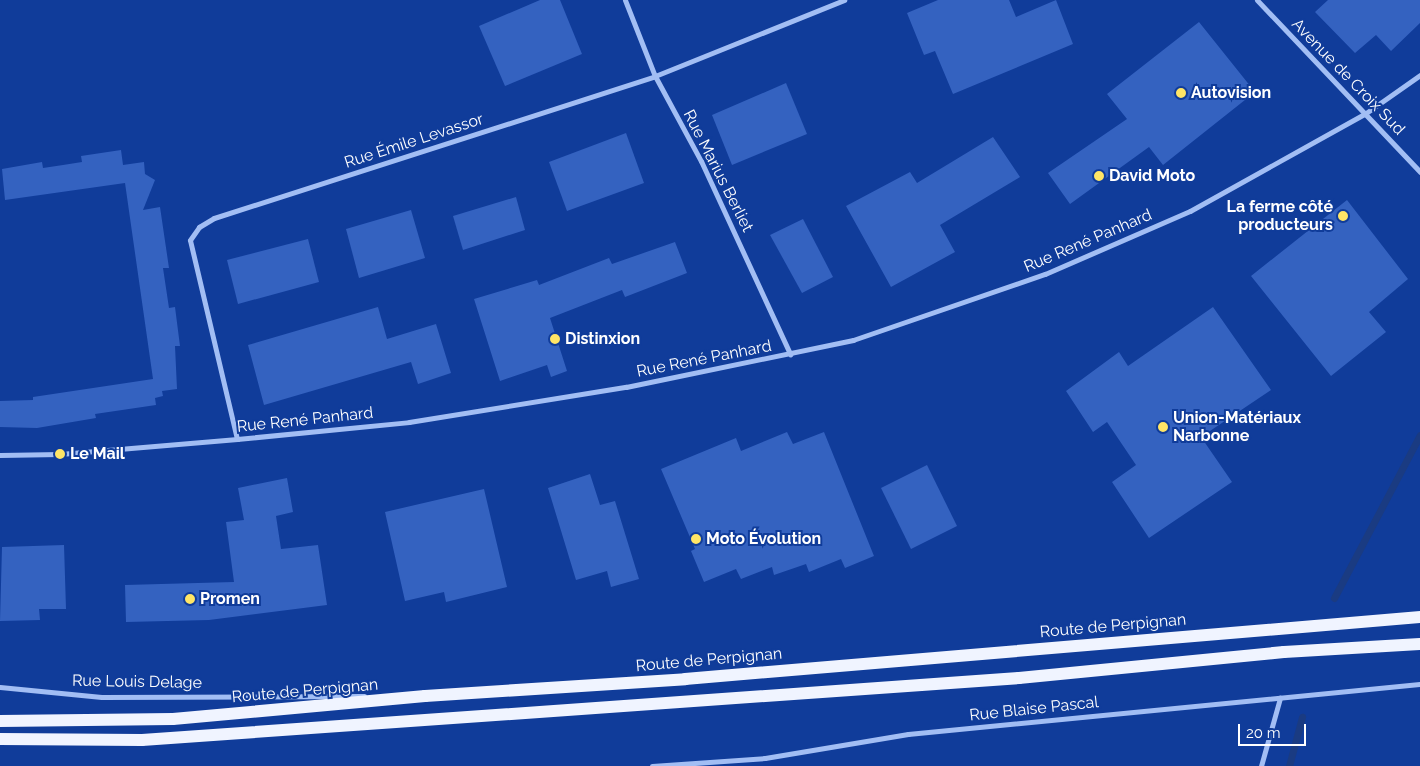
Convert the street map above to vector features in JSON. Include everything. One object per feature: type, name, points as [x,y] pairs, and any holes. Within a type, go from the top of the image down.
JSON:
[{"type":"main road","name":"Route de Perpignan","points":[[0,721],[174,719],[425,696],[685,679],[1420,617]]},
{"type":"main road","points":[[0,740],[152,739],[1018,678],[1284,652],[1420,644]]},
{"type":"street","name":"Rue Marius Berliet","points":[[625,0],[654,76],[721,203],[790,354]]},
{"type":"street","name":"Rue Émile Levassor","points":[[237,440],[190,240],[200,227],[214,218],[654,76],[844,0]]},
{"type":"street","name":"Avenue de Croix Sud","points":[[1257,0],[1420,172]]},
{"type":"street","name":"Rue René Panhard","points":[[0,455],[60,454],[237,440],[409,422],[578,396],[853,340],[1046,274],[1190,211],[1366,114],[1420,76]]},
{"type":"street","name":"Rue Blaise Pascal","points":[[652,766],[765,758],[908,734],[1420,684]]},
{"type":"street","name":"Rue Louis Delage","points":[[0,686],[102,697],[425,696]]},
{"type":"street","points":[[1261,766],[1280,698]]},
{"type":"building","points":[[540,0],[560,0],[582,54],[505,86],[479,26]]},
{"type":"building","points":[[938,0],[1009,0],[1016,17],[1056,0],[1073,44],[953,94],[935,51],[924,55],[907,13]]},
{"type":"building","points":[[1328,0],[1420,0],[1420,23],[1391,51],[1376,35],[1355,53],[1315,12]]},
{"type":"building","name":"Autovision","points":[[1199,22],[1255,92],[1163,165],[1149,147],[1070,204],[1048,173],[1127,119],[1107,94]]},
{"type":"building","points":[[786,83],[807,134],[732,165],[712,115]]},
{"type":"building","points":[[626,133],[644,183],[567,211],[549,162]]},
{"type":"building","points":[[993,137],[1020,177],[940,225],[955,252],[891,287],[846,206],[910,172],[917,183]]},
{"type":"building","points":[[121,150],[123,165],[144,162],[145,174],[155,180],[143,210],[160,207],[169,268],[163,268],[169,308],[175,307],[180,346],[175,346],[177,389],[162,391],[163,396],[155,398],[156,405],[95,414],[96,418],[37,428],[0,427],[0,401],[33,400],[33,397],[153,379],[125,183],[5,200],[2,169],[42,162],[43,168],[82,162],[81,156]]},
{"type":"building","points":[[516,197],[525,230],[463,250],[453,216]]},
{"type":"building","points":[[1347,200],[1408,279],[1369,312],[1386,332],[1331,376],[1251,276]]},
{"type":"building","points":[[411,210],[425,258],[359,278],[346,229]]},
{"type":"building","points":[[803,219],[833,277],[802,293],[770,235]]},
{"type":"building","points":[[308,239],[319,282],[238,304],[227,260]]},
{"type":"building","points":[[675,242],[687,273],[625,297],[622,290],[550,318],[567,371],[551,377],[547,365],[500,381],[474,299],[537,280],[539,285],[609,258],[612,264]]},
{"type":"building","points":[[378,307],[387,339],[436,324],[451,373],[418,384],[411,362],[264,405],[248,345]]},
{"type":"building","name":"Union-Matériaux Narbonne","points":[[1213,307],[1271,390],[1201,437],[1232,482],[1149,538],[1112,482],[1136,465],[1107,422],[1093,432],[1066,391],[1119,352],[1128,366]]},
{"type":"building","points":[[787,432],[793,444],[824,432],[874,556],[845,568],[841,559],[809,572],[806,564],[774,575],[772,567],[741,579],[736,569],[704,582],[691,551],[695,549],[661,469],[736,438],[741,451]]},
{"type":"building","points":[[927,465],[957,526],[911,549],[881,488]]},
{"type":"building","points":[[590,474],[600,505],[615,501],[639,579],[611,587],[607,571],[576,580],[548,488]]},
{"type":"building","points":[[287,478],[293,512],[276,516],[281,549],[318,545],[327,605],[209,620],[126,622],[125,585],[234,582],[226,522],[244,520],[238,488]]},
{"type":"building","points":[[484,489],[507,587],[446,602],[444,592],[405,601],[385,512]]},
{"type":"building","points":[[64,545],[66,609],[39,609],[40,620],[0,621],[2,547]]},
{"type":"waterway","points":[[1334,598],[1420,435]]},
{"type":"waterway","points":[[1289,766],[1302,717]]},
{"type":"place","name":"Autovision","points":[[1181,93]]},
{"type":"place","name":"David Moto","points":[[1099,176]]},
{"type":"place","name":"La ferme côté producteurs","points":[[1343,216]]},
{"type":"place","name":"Distinxion","points":[[555,339]]},
{"type":"place","name":"Union-Matériaux Narbonne","points":[[1163,427]]},
{"type":"place","name":"Le Mail","points":[[60,454]]},
{"type":"place","name":"Moto Évolution","points":[[696,539]]},
{"type":"place","name":"Promen","points":[[190,599]]}]
